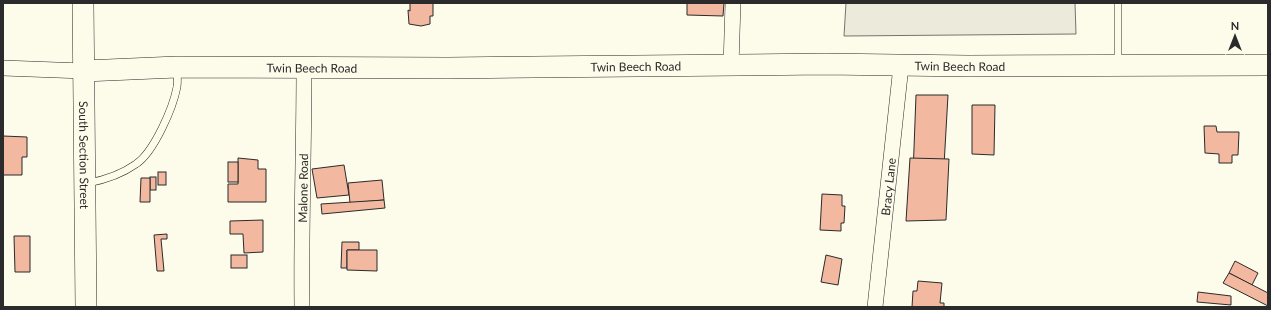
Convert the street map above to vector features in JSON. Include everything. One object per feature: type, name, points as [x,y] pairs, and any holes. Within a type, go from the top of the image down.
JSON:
[{"type":"street","name":"South Section Street","points":[[83,3],[86,307]]},
{"type":"street","points":[[731,66],[733,3]]},
{"type":"street","name":"Twin Beech Road","points":[[3,68],[84,71],[177,67],[304,68],[731,66],[825,64],[901,66],[1268,65]]},
{"type":"street","name":"Bracy Lane","points":[[875,307],[901,66]]},
{"type":"street","name":"Malone Road","points":[[302,307],[301,202],[304,142],[304,68]]},
{"type":"lane","points":[[1118,3],[1118,65]]},
{"type":"lane","points":[[85,183],[106,179],[137,164],[156,141],[172,104],[177,86],[177,67]]},
{"type":"shaded area","points":[[846,3],[1075,3],[1076,34],[844,36]]},
{"type":"building","points":[[410,3],[433,3],[433,16],[430,16],[430,24],[421,26],[409,24],[408,10],[410,11]]},
{"type":"building","points":[[687,3],[724,3],[723,16],[687,15]]},
{"type":"building","points":[[916,95],[948,95],[942,201],[912,201]]},
{"type":"building","points":[[972,105],[995,105],[994,155],[972,154]]},
{"type":"building","points":[[1204,126],[1216,126],[1217,132],[1239,132],[1238,155],[1232,155],[1232,163],[1219,163],[1219,154],[1205,153]]},
{"type":"building","points":[[3,136],[27,137],[27,157],[22,157],[22,175],[3,175]]},
{"type":"building","points":[[238,158],[258,160],[258,169],[266,169],[266,202],[228,202],[228,184],[238,184]]},
{"type":"building","points":[[910,158],[949,159],[946,220],[906,221]]},
{"type":"building","points":[[228,162],[238,162],[238,182],[228,182]]},
{"type":"building","points":[[344,165],[349,195],[317,198],[312,169]]},
{"type":"building","points":[[158,172],[166,172],[166,185],[158,185]]},
{"type":"building","points":[[150,177],[156,177],[156,190],[150,190]]},
{"type":"building","points":[[141,178],[150,178],[150,202],[140,202]]},
{"type":"building","points":[[382,180],[384,200],[350,203],[348,183]]},
{"type":"building","points":[[822,194],[842,195],[842,206],[845,206],[844,223],[841,223],[841,231],[820,230]]},
{"type":"building","points":[[384,200],[385,208],[322,214],[321,204]]},
{"type":"building","points":[[263,220],[263,252],[244,253],[243,234],[230,234],[230,221]]},
{"type":"building","points":[[167,234],[167,239],[161,239],[164,271],[157,271],[154,235]]},
{"type":"building","points":[[14,236],[30,236],[30,272],[15,272]]},
{"type":"building","points":[[342,242],[359,242],[359,250],[347,250],[347,268],[341,268]]},
{"type":"building","points":[[347,250],[377,250],[377,271],[347,270]]},
{"type":"building","points":[[231,255],[247,255],[247,268],[231,268]]},
{"type":"building","points":[[826,255],[842,259],[838,285],[821,282]]},
{"type":"building","points":[[1235,261],[1258,273],[1252,285],[1229,273]]},
{"type":"building","points":[[1229,273],[1268,293],[1268,306],[1223,283]]},
{"type":"building","points":[[918,281],[942,283],[940,303],[944,303],[944,307],[912,307],[913,291],[917,291]]},
{"type":"building","points":[[1198,292],[1231,296],[1231,305],[1197,302]]}]
